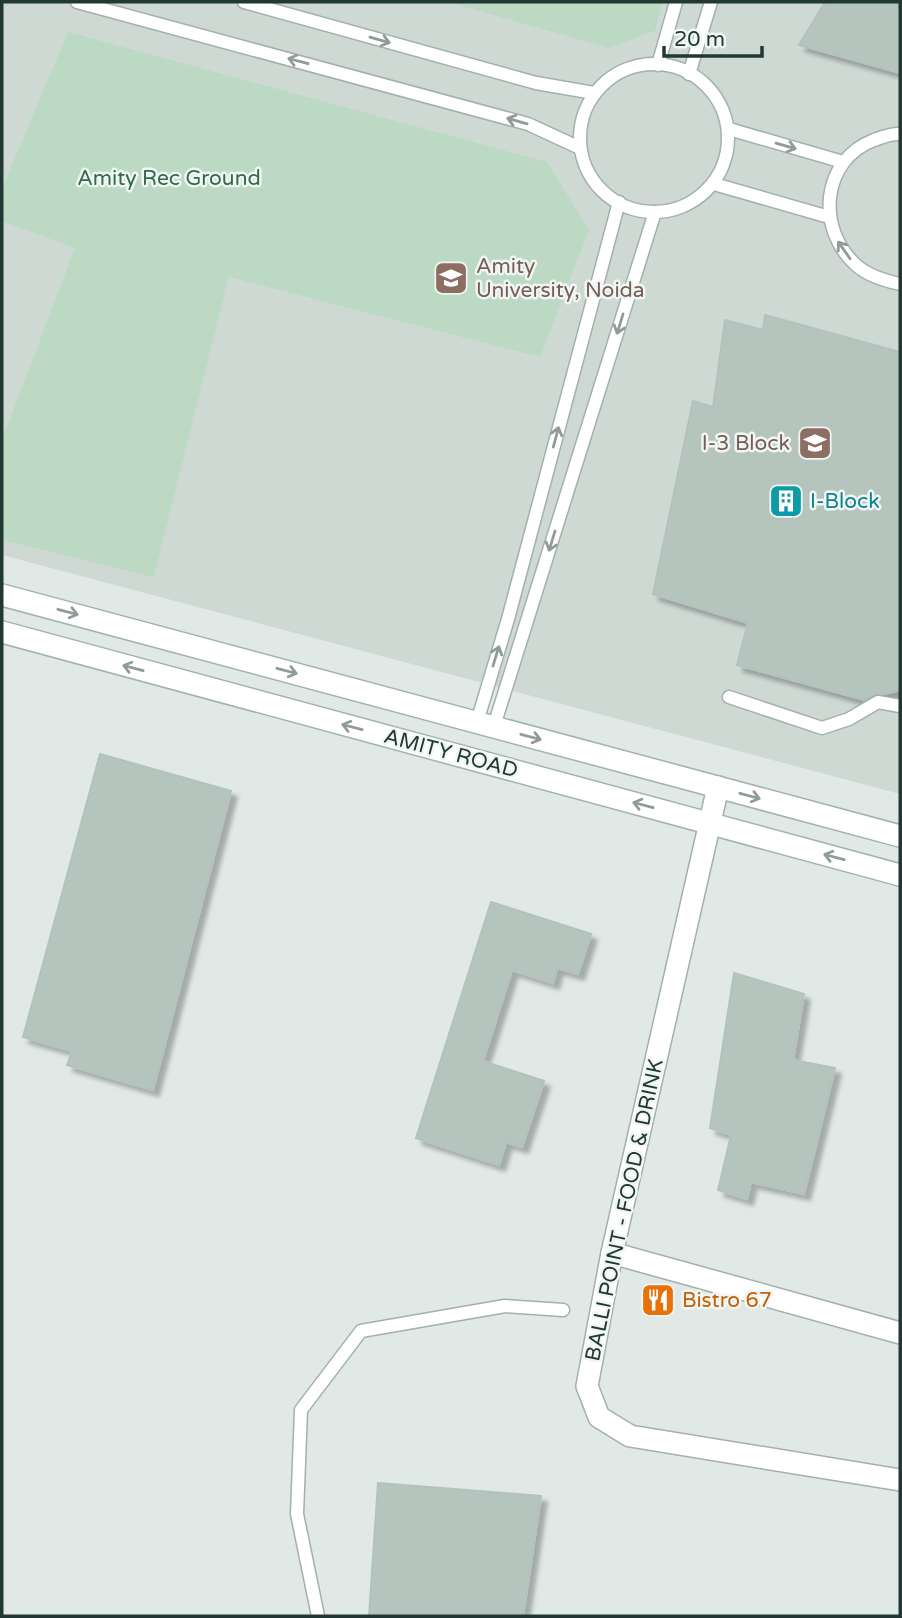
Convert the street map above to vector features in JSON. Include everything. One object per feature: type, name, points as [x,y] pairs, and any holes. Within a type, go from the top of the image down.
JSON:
[{"type":"street","name":"AMITY ROAD","points":[[2,594],[900,836]]},
{"type":"street","name":"AMITY ROAD","points":[[2,632],[900,875]]},
{"type":"street","name":"BALLI POINT - FOOD & DRINK","points":[[718,787],[612,1253],[587,1386],[599,1417],[630,1436],[900,1480]]},
{"type":"street","points":[[612,1253],[900,1333]]},
{"type":"lane","points":[[78,2],[528,124],[580,148]]},
{"type":"lane","points":[[244,2],[536,83],[594,93]]},
{"type":"lane","points":[[658,65],[676,2]]},
{"type":"lane","points":[[689,74],[711,2]]},
{"type":"lane","points":[[644,64],[672,65],[701,80],[718,99],[729,129],[727,156],[714,184],[694,203],[663,213],[637,211],[608,198],[590,177],[580,148],[581,120],[594,93],[615,74],[644,64]]},
{"type":"lane","points":[[729,129],[843,162]]},
{"type":"lane","points":[[900,134],[892,133],[864,144],[843,162],[830,190],[828,217],[839,247],[857,267],[886,281],[900,284]]},
{"type":"lane","points":[[714,184],[828,217]]},
{"type":"lane","points":[[485,724],[511,606],[619,202]]},
{"type":"lane","points":[[485,724],[655,212]]},
{"type":"lane","points":[[729,697],[822,728],[849,719],[878,702],[900,706]]},
{"type":"lane","points":[[318,1616],[297,1514],[301,1410],[361,1331],[505,1306],[562,1310]]},
{"type":"shaded area","name":"Amity University, Noida","points":[[2,2],[900,2],[900,794],[2,555]]},
{"type":"green space","points":[[449,2],[662,2],[655,31],[608,48]]},
{"type":"green space","name":"Amity Rec Ground","points":[[68,32],[547,162],[589,230],[540,357],[229,277],[154,577],[2,540],[2,440],[75,248],[2,221],[2,189]]},
{"type":"building","points":[[825,2],[900,2],[900,73],[799,45]]},
{"type":"building","name":"I-Block","points":[[765,315],[900,352],[900,690],[874,694],[864,700],[737,665],[748,623],[653,594],[693,401],[713,407],[725,320],[763,330]]},
{"type":"building","points":[[100,754],[231,791],[153,1090],[67,1065],[72,1051],[23,1037]]},
{"type":"building","points":[[491,902],[591,934],[578,974],[557,968],[553,983],[512,970],[483,1061],[544,1081],[522,1147],[506,1142],[499,1165],[416,1138]]},
{"type":"building","points":[[734,973],[804,994],[793,1060],[835,1068],[804,1194],[751,1182],[747,1199],[718,1190],[731,1135],[710,1128]]},
{"type":"building","points":[[378,1483],[541,1496],[523,1616],[369,1616]]},
{"type":"place","name":"Amity University, Noida","points":[[451,278]]},
{"type":"place","name":"I-3 Block","points":[[815,443]]},
{"type":"place","name":"I-Block","points":[[786,501]]},
{"type":"place","name":"Bistro 67","points":[[658,1300]]}]
